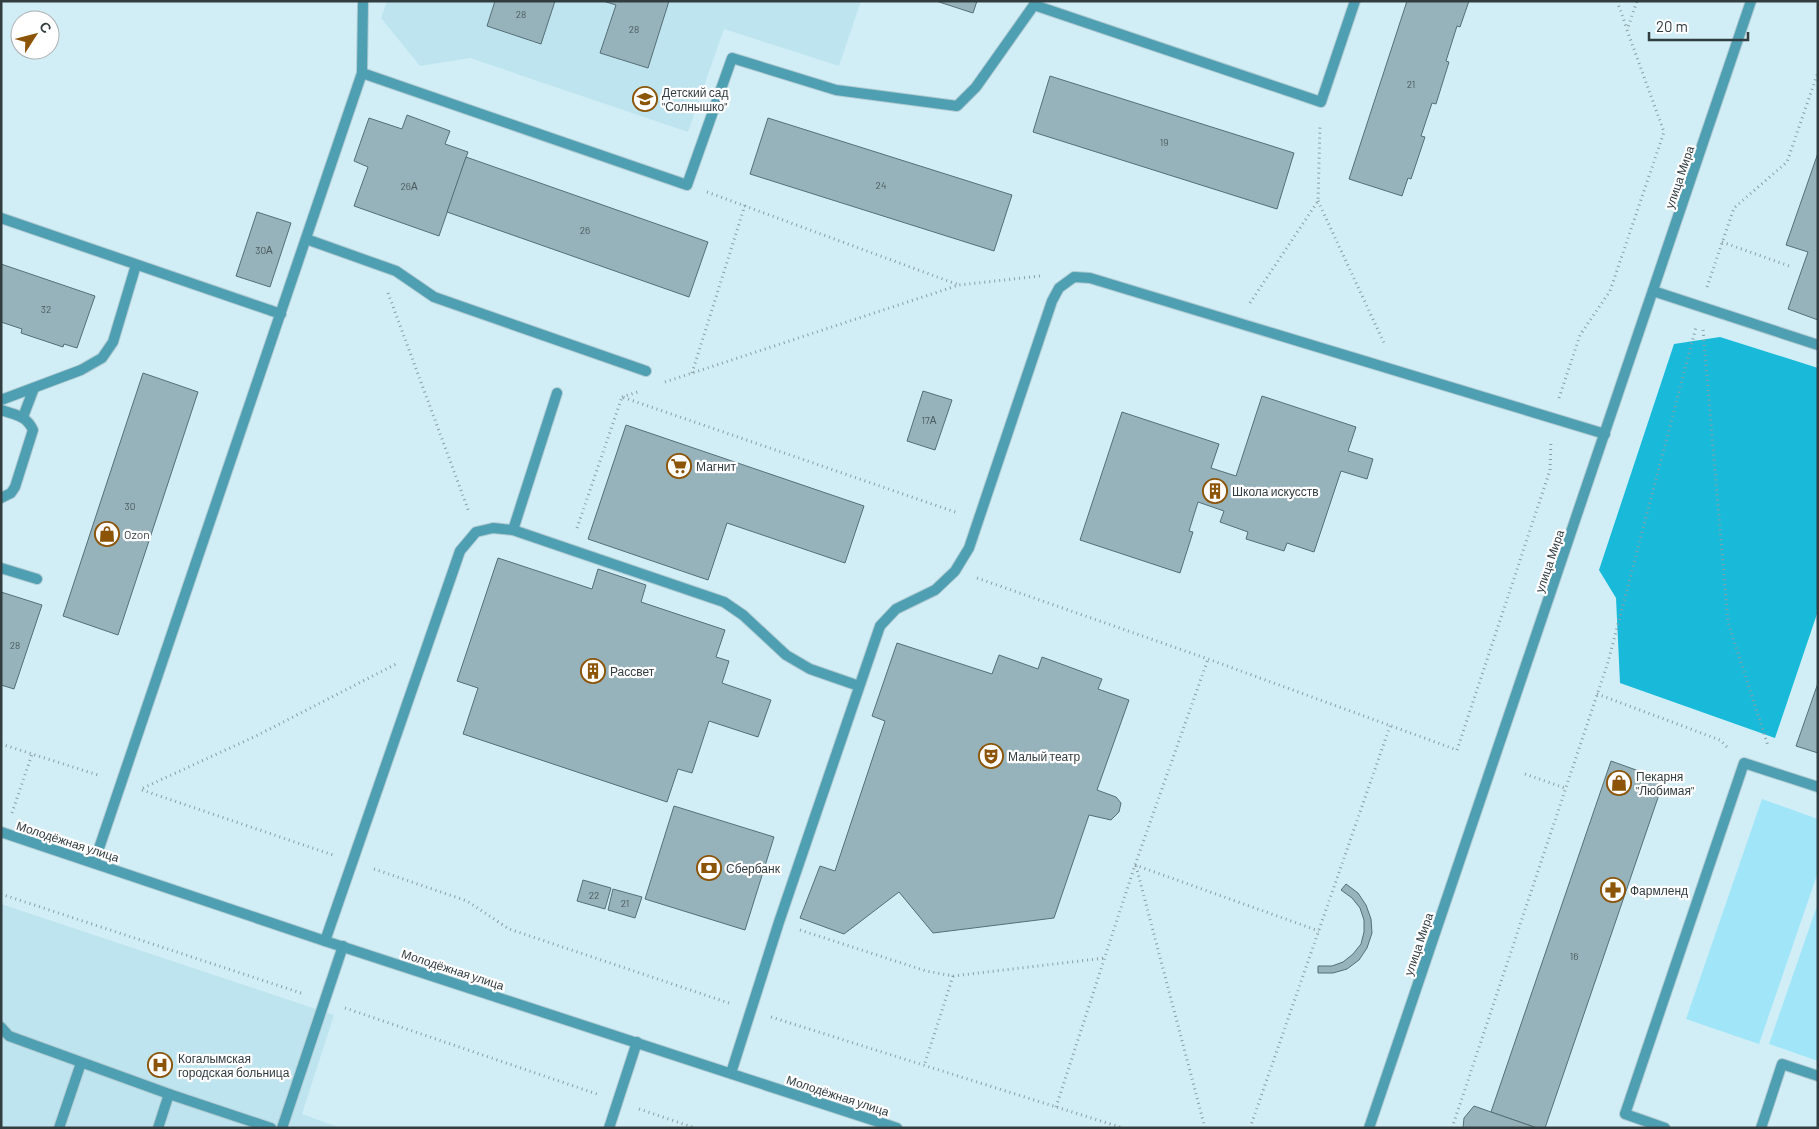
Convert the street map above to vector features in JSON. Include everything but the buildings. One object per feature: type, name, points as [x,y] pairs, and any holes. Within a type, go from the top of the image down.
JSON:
[{"type":"street","points":[[94,863],[362,74],[362,1]]},
{"type":"street","points":[[362,74],[687,185],[732,58],[836,90],[957,106],[976,86],[1035,3],[1321,102],[1355,1]]},
{"type":"street","name":"улица Мира","points":[[1369,1128],[1752,1]]},
{"type":"street","points":[[1,218],[281,314]]},
{"type":"street","points":[[306,239],[396,271],[434,297],[646,371]]},
{"type":"street","points":[[1,400],[81,370],[102,358],[112,342],[136,265]]},
{"type":"street","points":[[731,1073],[779,922],[880,626],[896,609],[935,590],[956,571],[969,548],[1052,301],[1059,288],[1074,277],[1090,278],[1604,434]]},
{"type":"street","points":[[1653,291],[1818,345]]},
{"type":"street","points":[[23,417],[34,388]]},
{"type":"street","points":[[512,530],[557,393]]},
{"type":"street","points":[[1,410],[23,417],[30,422],[33,430],[15,487],[1,498]]},
{"type":"street","points":[[325,941],[460,551],[476,532],[494,528],[512,530],[724,602],[743,615],[786,655],[810,669],[859,686]]},
{"type":"street","points":[[1,568],[37,579]]},
{"type":"street","points":[[1665,1128],[1625,1114],[1744,763],[1818,787]]},
{"type":"street","name":"Молодёжная улица","points":[[3,833],[325,941],[897,1128]]},
{"type":"street","points":[[282,1128],[343,946]]},
{"type":"street","points":[[1,1027],[9,1036],[81,1063],[272,1128]]},
{"type":"street","points":[[610,1128],[637,1042]]},
{"type":"street","points":[[59,1128],[81,1063]]},
{"type":"street","points":[[1761,1128],[1782,1064],[1818,1076]]},
{"type":"street","points":[[158,1128],[169,1094]]},
{"type":"path","points":[[956,571],[1208,659],[1457,750],[1550,470],[1552,419],[1580,335],[1610,291],[1664,132],[1617,1]]},
{"type":"path","points":[[1627,30],[1636,1]]},
{"type":"path","points":[[1452,1128],[1608,662],[1701,307],[1722,242],[1734,208],[1787,162],[1818,72]]},
{"type":"path","points":[[1321,102],[1318,201],[1398,372]]},
{"type":"path","points":[[687,185],[959,286]]},
{"type":"path","points":[[1237,322],[1318,201]]},
{"type":"path","points":[[692,373],[745,205]]},
{"type":"path","points":[[1722,242],[1792,267]]},
{"type":"path","points":[[377,264],[476,532]]},
{"type":"path","points":[[657,385],[959,286],[1032,276],[1074,277]]},
{"type":"path","points":[[1701,307],[1728,622],[1777,773]]},
{"type":"path","points":[[622,397],[639,391]]},
{"type":"path","points":[[622,397],[978,520]]},
{"type":"path","points":[[570,550],[622,397]]},
{"type":"path","points":[[427,647],[256,736],[140,789],[467,902],[509,929],[751,1011],[1123,1128]]},
{"type":"path","points":[[1056,1107],[1135,865],[1208,659]]},
{"type":"path","points":[[1597,694],[1720,740],[1744,763]]},
{"type":"path","points":[[1250,1128],[1390,726]]},
{"type":"path","points":[[1,744],[122,783]]},
{"type":"path","points":[[3,833],[32,754]]},
{"type":"path","points":[[1525,774],[1565,788]]},
{"type":"path","points":[[1135,865],[1319,932]]},
{"type":"path","points":[[1135,865],[1205,1128]]},
{"type":"path","points":[[1,894],[324,1001],[695,1128]]},
{"type":"path","points":[[779,922],[926,971],[953,976],[1105,958]]},
{"type":"path","points":[[924,1066],[953,976]]},
{"type":"shaded area","name":"Детский сад \"Солнышко\"","points":[[387,1],[861,1],[839,66],[724,29],[688,132],[470,58],[420,66],[381,18]]},
{"type":"shaded area","points":[[1720,337],[1818,368],[1818,611],[1775,738],[1620,683],[1616,598],[1599,570],[1674,344]]},
{"type":"shaded area","points":[[1762,799],[1818,819],[1818,872],[1759,1044],[1686,1019]]},
{"type":"shaded area","points":[[1818,903],[1818,1061],[1769,1044]]},
{"type":"shaded area","name":"Когалымская городская больница","points":[[1,904],[334,1015],[302,1114],[341,1128],[1,1128]]},
{"type":"place","name":"Детский сад \"Солнышко\"","points":[[645,99]]},
{"type":"place","name":"Магнит","points":[[679,466]]},
{"type":"place","name":"Школа искусств","points":[[1215,491]]},
{"type":"place","name":"Ozon","points":[[107,534]]},
{"type":"place","name":"Рассвет","points":[[593,671]]},
{"type":"place","name":"Малый театр","points":[[991,756]]},
{"type":"place","name":"Пекарня \"Любимая\"","points":[[1619,783]]},
{"type":"place","name":"Сбербанк","points":[[709,868]]},
{"type":"place","name":"Фармленд","points":[[1613,890]]},
{"type":"place","name":"Когалымская городская больница","points":[[160,1065]]}]
